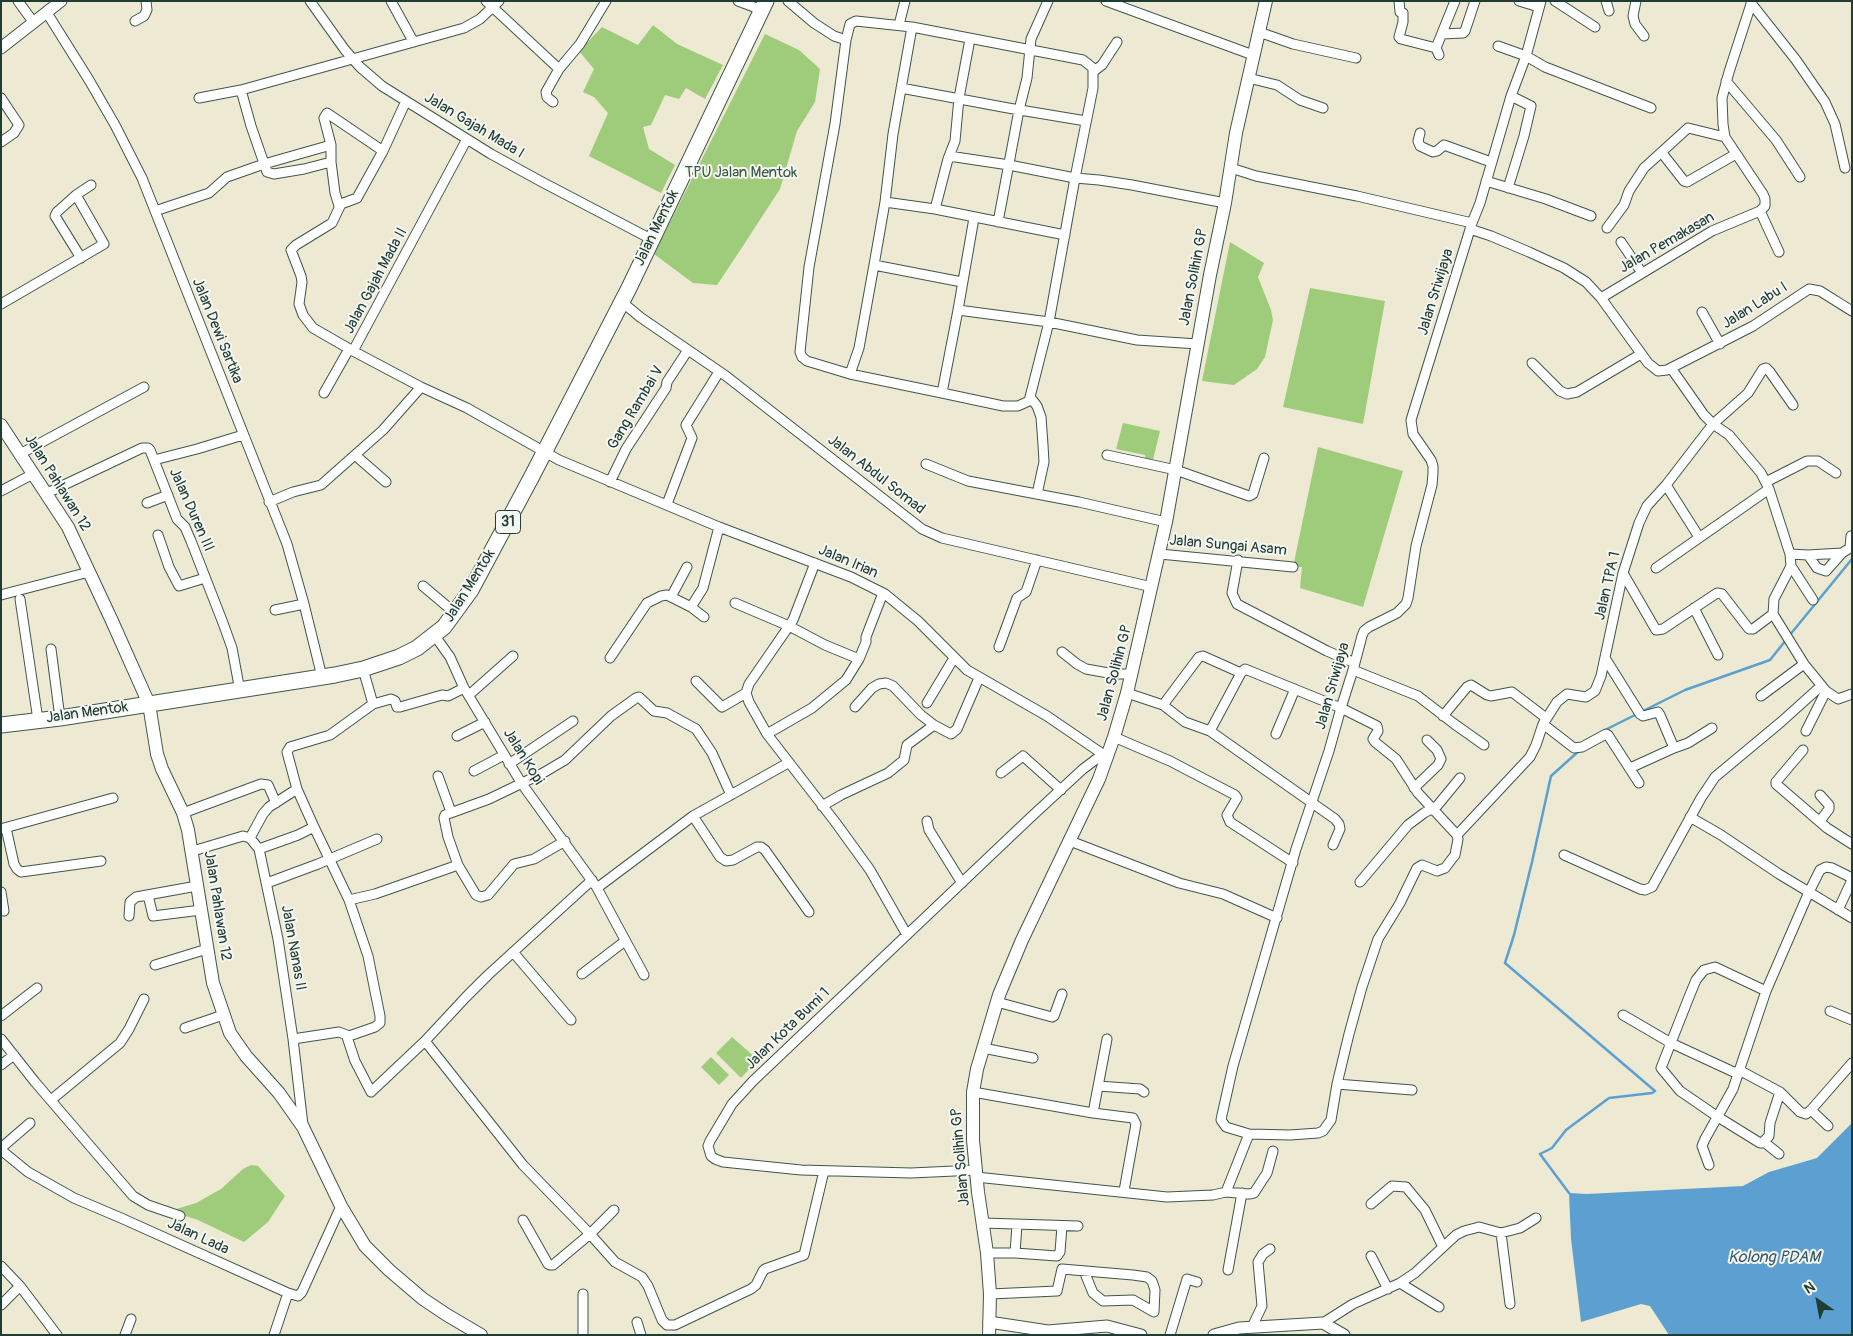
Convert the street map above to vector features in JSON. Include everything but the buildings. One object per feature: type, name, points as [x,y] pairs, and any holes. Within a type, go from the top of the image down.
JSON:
[{"type":"highway","name":"Jalan Mentok","points":[[1,725],[60,718],[322,677],[363,668],[399,657],[435,636],[455,613],[488,560],[622,302],[764,5]]},
{"type":"main road","name":"Jalan Solihin GP","points":[[989,1328],[990,1294],[973,1140],[973,1092],[983,1048],[997,1002],[1022,940],[1099,780],[1105,756],[1114,737],[1128,693],[1160,554],[1248,78],[1266,1]]},
{"type":"main road","name":"Jalan Pahlawan 12","points":[[2,427],[68,527],[149,704],[157,754],[183,813],[193,851],[213,983],[223,1016],[237,1045],[279,1093],[303,1127],[341,1206],[365,1246],[389,1270],[423,1299],[481,1335]]},
{"type":"street","points":[[18,1],[34,23]]},
{"type":"street","points":[[1,48],[61,1]]},
{"type":"street","points":[[135,21],[144,16],[147,10],[146,1]]},
{"type":"street","name":"Jalan Gajah Mada I","points":[[310,1],[352,58],[382,86],[542,182],[651,239]]},
{"type":"street","points":[[391,1],[413,41]]},
{"type":"street","points":[[199,98],[241,90],[464,28],[480,19],[489,5],[499,1]]},
{"type":"street","points":[[553,102],[546,95],[559,69],[580,44],[606,1]]},
{"type":"street","points":[[738,1],[764,5]]},
{"type":"street","points":[[788,1],[802,14],[828,32],[846,40]]},
{"type":"street","points":[[899,25],[905,1]]},
{"type":"street","points":[[998,222],[1019,110],[1027,78],[1031,39],[1048,1]]},
{"type":"street","points":[[1106,1],[1253,55]]},
{"type":"street","points":[[1398,2],[1400,12],[1403,14],[1399,37],[1438,52],[1442,34],[1455,1]]},
{"type":"street","points":[[1442,34],[1463,33],[1475,1]]},
{"type":"street","points":[[1519,1],[1540,4]]},
{"type":"street","points":[[1556,1],[1596,26]]},
{"type":"street","points":[[1606,1],[1609,11]]},
{"type":"street","points":[[1636,1],[1633,16],[1635,24],[1644,36]]},
{"type":"street","points":[[1752,2],[1726,81],[1722,98],[1722,110],[1725,137],[1763,194],[1765,203],[1760,211],[1779,252]]},
{"type":"street","points":[[1752,2],[1796,60],[1824,102],[1835,124],[1845,168]]},
{"type":"street","name":"Jalan Sriwijaya","points":[[1249,1134],[1226,1127],[1221,1120],[1229,1080],[1310,803],[1329,751],[1364,631],[1397,613],[1406,604],[1408,598],[1416,546],[1432,485],[1433,466],[1413,434],[1411,420],[1511,96],[1526,56],[1540,4]]},
{"type":"street","points":[[489,5],[559,69]]},
{"type":"street","name":"Jalan Dewi Sartika","points":[[47,13],[89,80],[142,178],[287,544],[322,677]]},
{"type":"street","points":[[856,20],[899,25],[1082,60],[1088,63],[1094,71],[1093,88],[1049,322],[1030,397],[1028,401],[1018,406],[1003,406],[850,374],[807,361],[800,352],[810,267],[835,124],[846,40],[850,24],[856,20]]},
{"type":"street","points":[[850,374],[859,348],[874,265],[885,202],[893,134],[912,27]]},
{"type":"street","points":[[1259,32],[1293,44],[1356,58]]},
{"type":"street","points":[[935,209],[949,156],[955,141],[959,98],[970,39]]},
{"type":"street","points":[[1094,71],[1102,64],[1117,42]]},
{"type":"street","points":[[1498,46],[1526,56],[1545,67],[1651,108]]},
{"type":"street","points":[[1248,78],[1277,85],[1300,100],[1323,108]]},
{"type":"street","points":[[1726,81],[1776,140],[1800,177]]},
{"type":"street","points":[[901,88],[1086,121]]},
{"type":"street","points":[[241,90],[267,172],[274,174],[331,162]]},
{"type":"street","points":[[1508,188],[1531,107],[1530,104],[1511,96]]},
{"type":"street","points":[[1,98],[19,125],[17,131],[1,142]]},
{"type":"street","points":[[339,206],[345,202],[354,201],[357,198],[383,151],[406,101]]},
{"type":"street","points":[[324,393],[351,350],[313,328],[304,315],[299,304],[301,276],[291,252],[294,247],[332,223],[337,216],[339,206],[335,193],[331,145],[324,118],[327,113],[383,151]]},
{"type":"street","points":[[1607,228],[1624,205],[1629,191],[1644,168],[1688,128],[1725,137]]},
{"type":"street","points":[[1420,133],[1418,141],[1420,146],[1433,152],[1444,145],[1491,162]]},
{"type":"street","name":"Jalan Gajah Mada II","points":[[467,138],[351,350],[421,387],[467,408],[544,451]]},
{"type":"street","points":[[155,211],[209,193],[228,177],[264,164],[331,145]]},
{"type":"street","points":[[1662,153],[1684,181],[1687,182],[1736,154]]},
{"type":"street","points":[[949,156],[1075,178],[1132,185],[1225,203]]},
{"type":"street","points":[[1231,168],[1256,176],[1357,196],[1471,226],[1564,268],[1586,282],[1601,298],[1652,368],[1658,371],[1672,368],[1713,424],[1729,435],[1768,485],[1790,554],[1791,566],[1813,600]]},
{"type":"street","points":[[1486,181],[1546,199],[1591,216]]},
{"type":"street","points":[[81,258],[55,216],[76,195],[91,185]]},
{"type":"street","points":[[1,304],[104,243],[76,195]]},
{"type":"street","points":[[885,202],[935,209],[1065,235]]},
{"type":"street","name":"Jalan Pemakasan","points":[[1601,298],[1712,231],[1760,211]]},
{"type":"street","points":[[942,394],[974,218]]},
{"type":"street","points":[[1621,242],[1642,273]]},
{"type":"street","points":[[874,265],[962,282]]},
{"type":"street","name":"Jalan Labu I","points":[[1672,368],[1753,326],[1809,289],[1820,291],[1852,311]]},
{"type":"street","name":"Jalan Abdul Somad","points":[[622,302],[640,317],[719,372],[922,529],[942,538],[1152,587]]},
{"type":"street","points":[[958,310],[1049,322],[1138,340],[1198,344]]},
{"type":"street","points":[[1702,312],[1720,344]]},
{"type":"street","name":"Gang Rambai V","points":[[610,482],[626,450],[688,350]]},
{"type":"street","points":[[1532,363],[1560,391],[1567,394],[1577,392],[1641,354]]},
{"type":"street","name":"Jalan TPA 1","points":[[1457,835],[1530,757],[1544,721],[1557,702],[1567,694],[1586,697],[1595,691],[1602,676],[1623,572],[1647,506],[1666,485],[1713,424],[1748,393],[1753,387],[1760,371],[1764,368],[1770,372],[1793,405]]},
{"type":"street","points":[[668,504],[692,438],[686,425],[719,372]]},
{"type":"street","points":[[20,454],[144,387]]},
{"type":"street","points":[[269,502],[293,492],[322,485],[383,430],[421,387]]},
{"type":"street","points":[[1030,397],[1037,406],[1041,417],[1044,462],[1038,494]]},
{"type":"street","points":[[154,460],[206,447],[243,435]]},
{"type":"street","name":"Jalan Duren III","points":[[46,493],[142,448],[150,450],[178,521],[185,527],[191,541],[232,648],[240,691]]},
{"type":"street","name":"Jalan Irian","points":[[544,451],[610,482],[668,504],[718,527],[851,577],[883,593],[918,621],[968,670],[1047,716],[1105,756]]},
{"type":"street","points":[[1107,454],[1176,470],[1251,496],[1264,458]]},
{"type":"street","points":[[355,455],[386,482]]},
{"type":"street","points":[[1656,568],[1768,485],[1807,461],[1818,462],[1836,473]]},
{"type":"street","points":[[926,464],[968,481],[1166,522]]},
{"type":"street","points":[[1,491],[33,474]]},
{"type":"street","points":[[1666,485],[1699,537]]},
{"type":"street","points":[[146,503],[168,495]]},
{"type":"street","points":[[691,607],[703,588],[718,527]]},
{"type":"street","points":[[158,535],[169,567],[179,586],[205,578]]},
{"type":"street","points":[[1808,555],[1817,568],[1826,570],[1842,553],[1850,548],[1851,536]]},
{"type":"street","points":[[1790,554],[1842,553]]},
{"type":"street","name":"Jalan Sungai Asam","points":[[1160,554],[1210,560],[1238,560],[1293,567]]},
{"type":"street","points":[[999,647],[1017,598],[1026,592],[1036,560]]},
{"type":"street","points":[[1238,560],[1232,593],[1237,604],[1354,666],[1418,696],[1484,745]]},
{"type":"street","points":[[696,681],[722,707],[746,693],[752,679],[789,626],[815,563]]},
{"type":"street","points":[[1791,566],[1774,599],[1773,614],[1788,640],[1823,689],[1838,699],[1852,694]]},
{"type":"street","points":[[671,597],[687,567]]},
{"type":"street","points":[[1,595],[89,572]]},
{"type":"street","points":[[1623,572],[1656,630],[1663,629],[1717,593],[1722,594],[1749,629],[1753,629],[1773,614]]},
{"type":"street","points":[[422,586],[455,613]]},
{"type":"street","points":[[767,734],[805,712],[846,680],[860,660],[866,636],[883,593]]},
{"type":"street","points":[[610,658],[647,604],[663,595],[691,607],[704,617]]},
{"type":"street","points":[[20,599],[38,720]]},
{"type":"street","points":[[275,610],[304,604]]},
{"type":"street","points":[[735,604],[789,626],[825,645],[860,660]]},
{"type":"street","points":[[1694,608],[1718,655]]},
{"type":"street","name":"Jalan Kopi","points":[[435,636],[450,658],[509,764],[595,884],[644,975]]},
{"type":"street","points":[[51,649],[60,718]]},
{"type":"street","points":[[1062,652],[1086,669],[1114,674],[1132,674]]},
{"type":"street","points":[[293,1039],[339,1032],[347,1036],[375,1027],[380,1020],[368,956],[349,900],[297,789],[287,752],[288,748],[330,735],[373,704],[391,699],[397,707],[400,707],[442,694],[448,696],[467,691],[513,656]]},
{"type":"street","points":[[1163,705],[1199,656],[1203,656],[1240,673]]},
{"type":"street","points":[[927,703],[954,658]]},
{"type":"street","points":[[1605,658],[1640,714],[1643,716],[1658,712],[1674,748]]},
{"type":"street","points":[[1761,696],[1804,664]]},
{"type":"street","points":[[363,668],[373,704]]},
{"type":"street","points":[[1210,731],[1240,673],[1245,669],[1249,669],[1341,708],[1377,726],[1378,731],[1373,739],[1396,759],[1414,788],[1457,835],[1457,847],[1448,865],[1436,871],[1422,865],[1416,868],[1400,903],[1378,939],[1362,987],[1337,1084],[1332,1120],[1324,1131],[1310,1134],[1249,1134],[1226,1192]]},
{"type":"street","points":[[855,708],[872,688],[886,683],[893,686],[934,725],[951,734],[956,731],[979,678]]},
{"type":"street","points":[[1443,716],[1467,687],[1471,685],[1491,696],[1512,692],[1574,748],[1582,747],[1606,734],[1608,735],[1639,783]]},
{"type":"street","points":[[1276,734],[1295,689]]},
{"type":"street","points":[[1806,731],[1823,689]]},
{"type":"street","points":[[1564,855],[1640,888],[1648,889],[1656,882],[1690,817],[1719,772],[1823,689]]},
{"type":"street","points":[[746,693],[752,710],[767,734],[870,870],[907,935]]},
{"type":"street","points":[[1128,693],[1163,705],[1185,722],[1210,731],[1335,819],[1340,829],[1333,845]]},
{"type":"street","points":[[565,841],[534,859],[514,864],[488,894],[482,897],[476,895],[458,865],[444,818],[446,814],[489,799],[522,784],[565,760],[611,716],[638,697],[654,711],[667,714],[696,729],[712,752],[731,795]]},
{"type":"street","points":[[509,764],[573,720]]},
{"type":"street","points":[[457,736],[485,722]]},
{"type":"street","points":[[822,806],[858,786],[879,778],[893,769],[904,760],[907,745],[934,725]]},
{"type":"street","points":[[1630,768],[1688,743],[1712,728]]},
{"type":"street","points":[[1114,737],[1170,761],[1235,795],[1237,798],[1227,815],[1230,822],[1292,863]]},
{"type":"street","points":[[1414,788],[1438,765],[1441,759],[1437,750],[1427,740]]},
{"type":"street","points":[[1803,750],[1776,784],[1827,828],[1852,844]]},
{"type":"street","points":[[474,771],[504,756]]},
{"type":"street","points":[[1001,773],[1023,756],[1061,790]]},
{"type":"street","name":"Jalan Kota Bumi 1","points":[[1105,756],[1061,790],[738,1097],[708,1146],[711,1156],[723,1162],[801,1170],[976,1174],[1167,1196],[1192,1197],[1226,1192],[1242,1193]]},
{"type":"street","points":[[347,1036],[355,1062],[371,1092],[425,1041],[466,997],[513,952],[595,884],[693,816],[788,763]]},
{"type":"street","points":[[438,776],[451,812]]},
{"type":"street","points":[[1360,882],[1408,826],[1442,801],[1460,778]]},
{"type":"street","points":[[183,813],[260,784],[268,786],[276,803]]},
{"type":"street","points":[[193,851],[243,836],[250,838],[263,814],[297,789]]},
{"type":"street","points":[[1820,795],[1829,805],[1829,809],[1820,820]]},
{"type":"street","points":[[101,861],[21,872],[14,864],[4,829],[113,798]]},
{"type":"street","points":[[693,816],[720,857],[726,861],[733,860],[757,847],[765,850],[809,912]]},
{"type":"street","points":[[1690,817],[1852,918]]},
{"type":"street","points":[[927,821],[929,830],[962,884]]},
{"type":"street","points":[[259,849],[314,827]]},
{"type":"street","name":"Jalan Nanas II","points":[[250,838],[259,849],[268,883],[293,1039],[303,1127]]},
{"type":"street","points":[[268,883],[329,860],[377,839]]},
{"type":"street","points":[[1070,841],[1179,883],[1223,894],[1277,918]]},
{"type":"street","points":[[349,900],[375,894],[458,865]]},
{"type":"street","points":[[1708,1165],[1702,1146],[1733,1089],[1766,991],[1820,870],[1832,868],[1852,879],[1838,910]]},
{"type":"street","points":[[130,916],[130,902],[136,897],[197,886]]},
{"type":"street","points":[[1,892],[4,911]]},
{"type":"street","points":[[148,895],[153,916],[201,910]]},
{"type":"street","points":[[582,974],[625,941]]},
{"type":"street","points":[[155,965],[207,949]]},
{"type":"street","points":[[513,952],[571,1020]]},
{"type":"street","points":[[1766,991],[1715,967],[1704,970],[1696,980],[1688,997],[1661,1064],[1662,1072],[1680,1091],[1760,1143],[1764,1142],[1779,1154]]},
{"type":"street","points":[[1,1016],[37,988]]},
{"type":"street","points":[[997,1002],[1052,1017],[1062,994]]},
{"type":"street","points":[[51,1100],[120,1042],[129,1029],[144,999]]},
{"type":"street","points":[[1830,1010],[1852,1020]]},
{"type":"street","points":[[1623,1015],[1671,1043],[1780,1092],[1800,1112],[1806,1114],[1852,1063]]},
{"type":"street","points":[[185,1028],[223,1016]]},
{"type":"street","points":[[1,1039],[133,1196],[148,1205],[180,1216]]},
{"type":"street","points":[[1093,1113],[1107,1039]]},
{"type":"street","points":[[425,1041],[523,1165],[615,1262],[642,1277],[648,1286],[662,1320],[667,1325],[675,1324],[751,1289],[756,1285],[765,1269],[804,1255],[824,1170]]},
{"type":"street","points":[[983,1048],[1033,1058]]},
{"type":"street","points":[[1,1065],[14,1055]]},
{"type":"street","points":[[1337,1084],[1412,1090]]},
{"type":"street","points":[[1098,1086],[1140,1089],[1144,1092]]},
{"type":"street","points":[[973,1092],[1133,1118],[1136,1124],[1124,1192]]},
{"type":"street","points":[[1764,1142],[1768,1136],[1780,1092]]},
{"type":"street","points":[[1811,1110],[1828,1126]]},
{"type":"street","points":[[1,1149],[30,1123]]},
{"type":"street","name":"Jalan Lada","points":[[1,1149],[28,1172],[74,1198],[288,1293]]},
{"type":"street","points":[[1228,1270],[1242,1193],[1254,1193],[1262,1183],[1274,1150]]},
{"type":"street","points":[[1371,1204],[1392,1186],[1406,1187],[1426,1210],[1443,1247]]},
{"type":"street","points":[[274,1335],[288,1293],[300,1295],[341,1206]]},
{"type":"street","points":[[523,1220],[550,1266],[590,1234],[614,1210]]},
{"type":"street","points":[[1214,1335],[1231,1329],[1323,1323],[1353,1304],[1400,1283],[1415,1273],[1456,1235],[1474,1228],[1486,1228],[1501,1233],[1524,1226],[1536,1218]]},
{"type":"street","points":[[983,1223],[1078,1226]]},
{"type":"street","points":[[1015,1253],[1016,1224]]},
{"type":"street","points":[[987,1254],[1060,1255],[1062,1226]]},
{"type":"street","points":[[1501,1233],[1510,1304]]},
{"type":"street","points":[[1252,1327],[1262,1306],[1258,1262],[1263,1254],[1270,1250]]},
{"type":"street","points":[[1371,1256],[1388,1289]]},
{"type":"street","points":[[1,1266],[20,1286],[57,1335]]},
{"type":"street","points":[[990,1294],[1057,1292],[1062,1269],[1133,1275],[1150,1279],[1155,1290],[1154,1312],[1133,1300],[1103,1301],[1092,1293],[1084,1271]]},
{"type":"street","points":[[1170,1335],[1187,1279],[1197,1282]]},
{"type":"street","points":[[1400,1283],[1439,1307]]},
{"type":"street","points":[[1,1305],[20,1286]]},
{"type":"street","points":[[583,1294],[583,1335]]},
{"type":"street","points":[[125,1335],[131,1319]]},
{"type":"street","points":[[636,1322],[641,1335]]},
{"type":"street","points":[[1323,1323],[1344,1335]]},
{"type":"street","points":[[989,1328],[1048,1333],[1107,1326],[1141,1335]]},
{"type":"green space","name":"TPU Jalan Mentok","points":[[653,25],[677,44],[723,65],[705,99],[686,88],[679,99],[665,95],[651,125],[643,127],[649,149],[675,165],[661,193],[589,156],[608,113],[594,97],[583,92],[594,69],[579,51],[602,27],[638,45]]},
{"type":"green space","name":"TPU Jalan Mentok","points":[[765,34],[799,50],[820,69],[815,102],[797,131],[780,189],[717,285],[693,283],[654,254]]},
{"type":"green space","points":[[1230,242],[1264,263],[1258,277],[1273,320],[1265,357],[1257,369],[1234,385],[1202,381]]},
{"type":"green space","points":[[1310,288],[1385,301],[1363,424],[1283,407]]},
{"type":"green space","points":[[1123,423],[1160,431],[1153,460],[1145,459],[1145,455],[1116,449]]},
{"type":"green space","points":[[1318,447],[1403,471],[1363,607],[1300,588],[1302,567],[1293,567]]},
{"type":"green space","points":[[732,1037],[758,1060],[741,1078],[716,1053]]},
{"type":"green space","points":[[711,1057],[729,1075],[719,1085],[701,1067]]},
{"type":"green space","points":[[251,1165],[258,1166],[285,1196],[268,1222],[244,1242],[198,1220],[173,1212],[173,1210],[196,1203],[221,1189],[243,1169]]},
{"type":"water","name":"Kolong PDAM","points":[[1852,1123],[1852,1335],[1669,1335],[1650,1306],[1641,1304],[1581,1322],[1571,1239],[1569,1193],[1587,1194],[1743,1186],[1769,1172],[1817,1158]]},
{"type":"waterway","points":[[1789,636],[1852,559]]},
{"type":"waterway","points":[[1603,731],[1685,690],[1770,660],[1786,640]]},
{"type":"waterway","points":[[1569,1193],[1540,1154],[1552,1148],[1566,1130],[1609,1098],[1652,1093],[1655,1091],[1505,963],[1532,862],[1551,776],[1580,750]]}]
